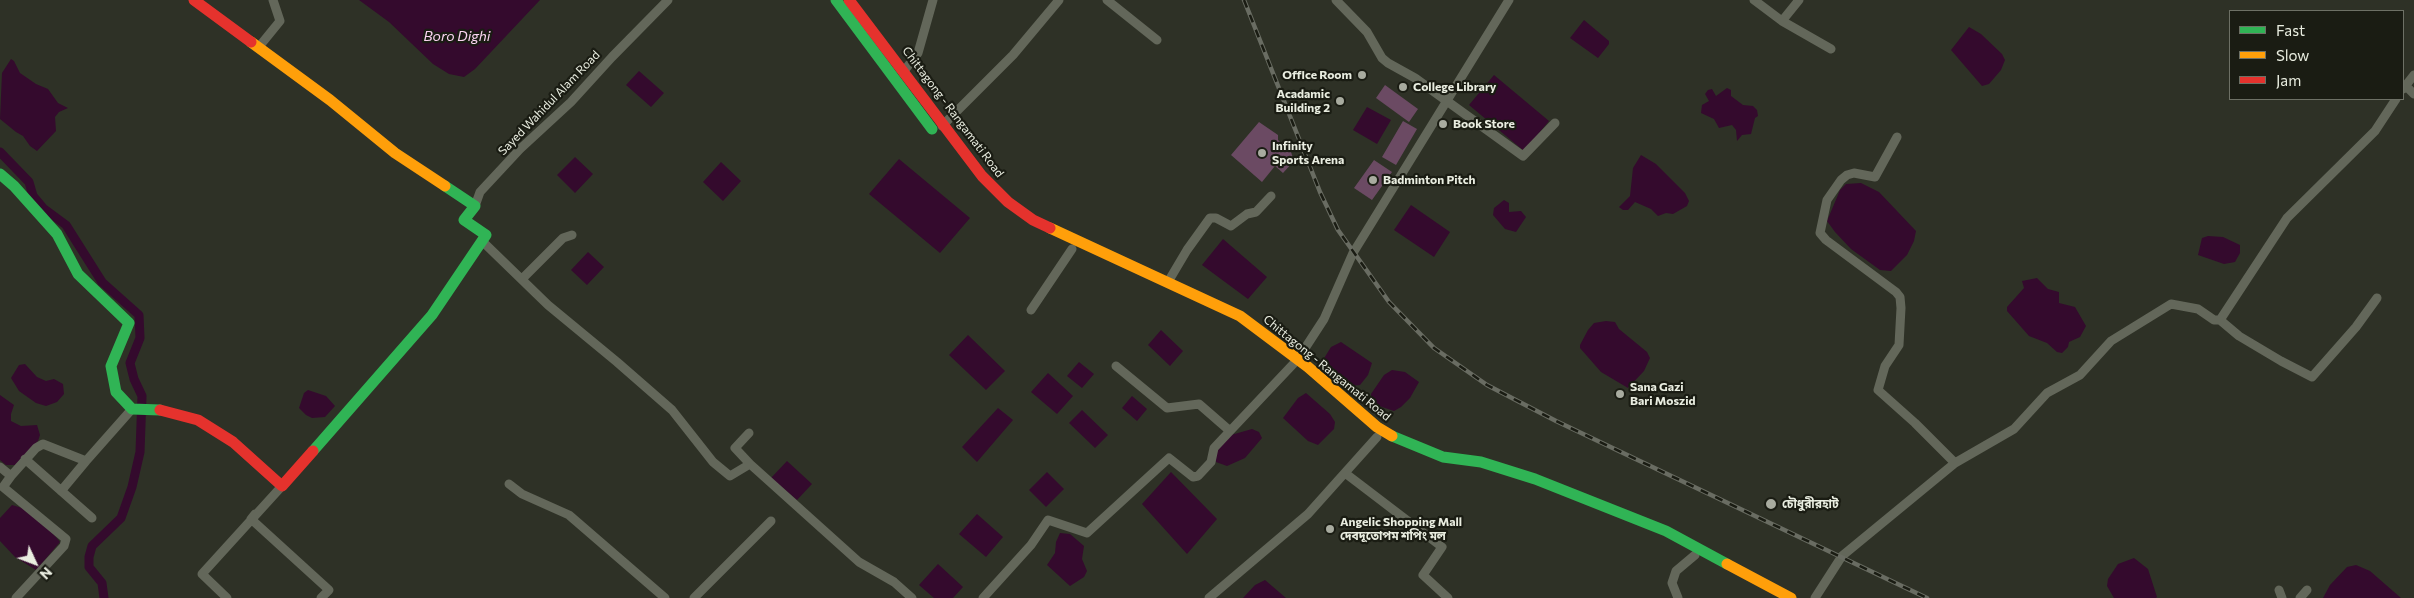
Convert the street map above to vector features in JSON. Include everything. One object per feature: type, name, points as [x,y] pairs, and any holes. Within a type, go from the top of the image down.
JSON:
[{"type":"main road","points":[[0,174],[14,186],[57,234],[78,274],[129,323],[111,366],[116,392],[132,409],[165,410],[198,420],[233,442],[282,486],[432,314],[486,235],[464,220],[475,206],[395,153],[330,100],[194,0]]},
{"type":"main road","name":"Chittagong - Rangamati Road","points":[[836,0],[939,129],[982,176],[1005,205],[1028,227],[1072,249],[1195,302],[1233,322],[1296,362],[1377,437],[1412,453],[1455,466],[1489,473],[1577,503],[1695,555],[1775,598]]},
{"type":"main road","name":"Chittagong - Rangamati Road","points":[[849,0],[904,71],[939,129]]},
{"type":"main road","name":"Chittagong - Rangamati Road","points":[[1005,205],[1033,220],[1240,316],[1377,427],[1399,440],[1442,457],[1482,462],[1535,479],[1666,531],[1791,598]]},
{"type":"street","points":[[258,48],[280,21],[273,0]]},
{"type":"street","name":"Sayed Wahidul Alam Road","points":[[475,206],[480,192],[520,149],[571,102],[624,44],[668,0]]},
{"type":"street","points":[[904,71],[918,53],[933,0]]},
{"type":"street","points":[[939,129],[1013,55],[1059,0]]},
{"type":"street","points":[[1107,0],[1157,40]]},
{"type":"street","points":[[1336,0],[1367,32],[1382,58],[1523,156],[1555,123]]},
{"type":"street","points":[[984,598],[1024,553],[1048,520],[1088,533],[1169,458],[1193,477],[1198,476],[1212,462],[1214,448],[1296,362],[1324,319],[1353,254],[1509,0]]},
{"type":"street","points":[[1754,0],[1782,21],[1831,49]]},
{"type":"street","points":[[1782,21],[1799,0]]},
{"type":"street","points":[[2414,75],[2404,87],[2414,94]]},
{"type":"street","points":[[2220,320],[2287,218],[2375,131],[2395,100]]},
{"type":"street","points":[[1898,137],[1875,177],[1847,174],[1841,180],[1827,200],[1820,233],[1826,240],[1896,292],[1900,297],[1899,345],[1885,366],[1880,377],[1878,390],[1915,423],[1955,463]]},
{"type":"street","points":[[1168,282],[1187,250],[1210,218],[1216,218],[1231,226],[1247,214],[1256,212],[1270,196]]},
{"type":"street","points":[[522,279],[563,238],[572,234]]},
{"type":"street","points":[[482,241],[548,305],[618,362],[672,410],[713,462],[730,476],[750,464]]},
{"type":"street","points":[[1031,310],[1072,249]]},
{"type":"street","points":[[1815,598],[1842,556],[1955,463],[2014,429],[2048,393],[2080,375],[2111,341],[2171,304],[2198,309],[2214,320],[2220,320],[2239,336],[2312,377],[2356,327],[2378,298]]},
{"type":"street","points":[[1116,366],[1167,408],[1199,404],[1230,431]]},
{"type":"street","points":[[61,491],[132,409]]},
{"type":"street","points":[[749,433],[735,448],[750,464],[859,562],[894,582],[912,598]]},
{"type":"street","points":[[1209,598],[1308,514],[1377,437]]},
{"type":"street","points":[[16,598],[64,546],[66,539],[2,487],[25,459],[43,444],[86,461]]},
{"type":"street","points":[[25,459],[92,518]]},
{"type":"street","points":[[0,466],[11,476]]},
{"type":"street","points":[[1345,473],[1442,547],[1423,576],[1448,598]]},
{"type":"street","points":[[509,484],[522,494],[569,515],[665,598]]},
{"type":"street","points":[[251,518],[282,486]]},
{"type":"street","points":[[226,598],[202,574],[264,504]]},
{"type":"street","points":[[251,518],[329,590],[321,598]]},
{"type":"street","points":[[694,598],[771,521]]},
{"type":"street","points":[[1678,598],[1672,583],[1676,571],[1695,555]]},
{"type":"street","points":[[2300,598],[2307,590]]},
{"type":"shaded area","points":[[1385,85],[1418,109],[1409,122],[1376,98]]},
{"type":"shaded area","points":[[1403,121],[1417,129],[1396,165],[1382,157]]},
{"type":"shaded area","name":"Infinity Sports Arena","points":[[1259,122],[1278,135],[1278,140],[1291,152],[1294,161],[1283,173],[1275,166],[1262,182],[1231,155]]},
{"type":"shaded area","name":"Badminton Pitch","points":[[1374,160],[1392,172],[1372,200],[1354,188]]},
{"type":"water","name":"Boro Dighi","points":[[359,0],[540,0],[475,69],[464,77],[449,74],[433,64],[389,22]]},
{"type":"water","points":[[1584,20],[1609,41],[1609,44],[1598,58],[1570,38]]},
{"type":"water","points":[[1969,27],[1981,34],[2002,54],[2005,60],[2001,70],[1989,84],[1982,86],[1951,50]]},
{"type":"water","points":[[11,59],[20,73],[36,84],[48,89],[58,103],[68,108],[59,112],[55,117],[56,131],[37,151],[30,146],[23,136],[0,119],[2,73]]},
{"type":"water","points":[[639,71],[664,93],[651,107],[626,85]]},
{"type":"water","points":[[1494,75],[1549,121],[1524,151],[1469,105]]},
{"type":"water","points":[[1727,88],[1731,90],[1731,96],[1743,105],[1753,106],[1757,110],[1758,116],[1755,118],[1751,134],[1742,135],[1737,141],[1736,130],[1732,125],[1719,128],[1714,119],[1701,113],[1702,105],[1709,101],[1705,94],[1708,90],[1712,89],[1716,96]]},
{"type":"water","points":[[1367,107],[1391,120],[1377,144],[1353,130]]},
{"type":"water","points":[[1641,155],[1656,164],[1685,193],[1689,201],[1687,206],[1673,214],[1666,213],[1658,216],[1651,209],[1635,202],[1628,210],[1623,210],[1619,207],[1630,196],[1633,168]]},
{"type":"water","points":[[575,157],[593,174],[575,193],[557,175]]},
{"type":"water","points":[[899,159],[970,218],[940,253],[869,194]]},
{"type":"water","points":[[721,162],[741,181],[723,201],[703,182]]},
{"type":"water","points":[[1861,183],[1879,192],[1916,231],[1914,241],[1907,255],[1891,271],[1880,270],[1851,249],[1827,221],[1840,190],[1846,184]]},
{"type":"water","points":[[1504,200],[1509,203],[1509,212],[1521,211],[1526,217],[1516,232],[1505,229],[1493,215],[1494,208]]},
{"type":"water","points":[[1411,205],[1450,232],[1434,257],[1394,230]]},
{"type":"water","points":[[2208,236],[2223,237],[2240,245],[2240,253],[2235,262],[2224,264],[2198,255],[2202,238]]},
{"type":"water","points":[[1223,239],[1267,277],[1248,299],[1202,265]]},
{"type":"water","points":[[588,252],[604,267],[587,285],[571,270]]},
{"type":"water","points":[[2037,278],[2048,289],[2059,292],[2059,303],[2075,307],[2086,326],[2080,337],[2069,342],[2068,347],[2062,353],[2057,352],[2047,343],[2029,336],[2007,311],[2007,307],[2024,288],[2022,281]]},
{"type":"water","points":[[1615,322],[1619,329],[1647,352],[1650,358],[1644,371],[1628,388],[1601,372],[1580,348],[1588,330],[1594,323]]},
{"type":"water","points":[[1161,330],[1183,351],[1170,366],[1148,345]]},
{"type":"water","points":[[968,335],[1005,371],[986,390],[949,355]]},
{"type":"water","points":[[1341,342],[1372,363],[1368,375],[1360,385],[1351,386],[1323,360],[1331,347]]},
{"type":"water","points":[[1079,362],[1094,374],[1082,388],[1067,376]]},
{"type":"water","points":[[25,364],[37,377],[46,381],[54,379],[63,384],[64,394],[57,402],[46,406],[36,403],[19,391],[11,378],[19,365]]},
{"type":"water","points":[[1392,370],[1405,372],[1419,382],[1410,398],[1394,411],[1376,405],[1371,399],[1371,394],[1384,375]]},
{"type":"water","points":[[1048,373],[1073,396],[1057,414],[1031,392]]},
{"type":"water","points":[[308,390],[326,396],[335,406],[325,417],[312,418],[299,408],[304,393]]},
{"type":"water","points":[[1306,393],[1330,414],[1335,422],[1334,429],[1318,445],[1308,441],[1283,418],[1298,398]]},
{"type":"water","points":[[0,395],[14,405],[11,421],[21,426],[37,425],[40,435],[38,441],[15,465],[6,465],[0,460]]},
{"type":"water","points":[[1132,396],[1147,409],[1137,421],[1122,408]]},
{"type":"water","points":[[998,408],[1013,420],[977,462],[962,447]]},
{"type":"water","points":[[1082,410],[1108,435],[1095,448],[1069,423]]},
{"type":"water","points":[[1252,429],[1259,432],[1262,438],[1245,458],[1227,466],[1216,462],[1215,453],[1231,435]]},
{"type":"water","points":[[787,461],[812,484],[797,500],[771,478]]},
{"type":"water","points":[[1047,472],[1064,489],[1046,507],[1029,490]]},
{"type":"water","points":[[1171,472],[1217,519],[1187,554],[1142,504]]},
{"type":"water","points":[[12,505],[22,508],[50,530],[60,542],[36,570],[15,557],[0,541],[0,518]]},
{"type":"water","points":[[977,514],[1003,537],[986,557],[959,534]]},
{"type":"water","points":[[1060,533],[1070,534],[1084,546],[1082,559],[1087,571],[1084,577],[1070,586],[1047,565],[1055,553],[1056,542]]},
{"type":"water","points":[[2134,558],[2148,569],[2156,598],[2114,598],[2107,586],[2108,579],[2118,564]]},
{"type":"water","points":[[938,564],[963,587],[953,598],[934,598],[919,585]]},
{"type":"water","points":[[2356,565],[2370,571],[2401,598],[2323,598],[2330,585],[2347,567]]},
{"type":"water","points":[[1265,580],[1286,598],[1243,598],[1255,585]]},
{"type":"waterway","points":[[0,152],[29,182],[33,196],[43,208],[66,225],[102,282],[139,315],[140,338],[130,363],[134,379],[142,396],[140,452],[132,487],[121,518],[92,546],[89,557],[89,567],[102,583],[104,598]]},
{"type":"railway","points":[[1244,0],[1320,192],[1338,230],[1389,302],[1434,348],[1487,385],[1556,421],[1927,598]]},
{"type":"traffic: fast","points":[[836,0],[932,129]]},
{"type":"traffic: fast","points":[[0,174],[14,186],[57,234],[78,274],[129,323],[111,366],[116,392],[132,409],[160,410]]},
{"type":"traffic: fast","points":[[313,451],[432,315],[486,235],[464,220],[475,206],[445,186]]},
{"type":"traffic: fast","points":[[1392,436],[1443,457],[1481,462],[1535,479],[1666,531],[1727,564]]},
{"type":"traffic: slow","points":[[251,42],[330,100],[395,153],[445,186]]},
{"type":"traffic: slow","points":[[1050,228],[1240,316],[1308,367],[1377,427],[1392,436]]},
{"type":"traffic: slow","points":[[1727,564],[1791,598]]},
{"type":"traffic: jam","points":[[194,0],[251,42]]},
{"type":"traffic: jam","points":[[849,0],[982,176],[1008,202],[1033,220],[1050,228]]},
{"type":"traffic: jam","points":[[160,410],[198,420],[233,442],[282,486],[313,451]]},
{"type":"place","name":"Office Room","points":[[1362,75]]},
{"type":"place","name":"College Library","points":[[1403,87]]},
{"type":"place","name":"Acadamic Building 2","points":[[1340,101]]},
{"type":"place","name":"Book Store","points":[[1443,124]]},
{"type":"place","name":"Infinity Sports Arena","points":[[1262,153]]},
{"type":"place","name":"Badminton Pitch","points":[[1373,180]]},
{"type":"place","name":"Sana Gazi Bari Moszid","points":[[1620,394]]},
{"type":"place","name":"চৌধুরীরহাট","points":[[1771,504]]},
{"type":"place","name":"Angelic Shopping Mall দেবদূতোপম শপিং মল","points":[[1330,529]]}]
